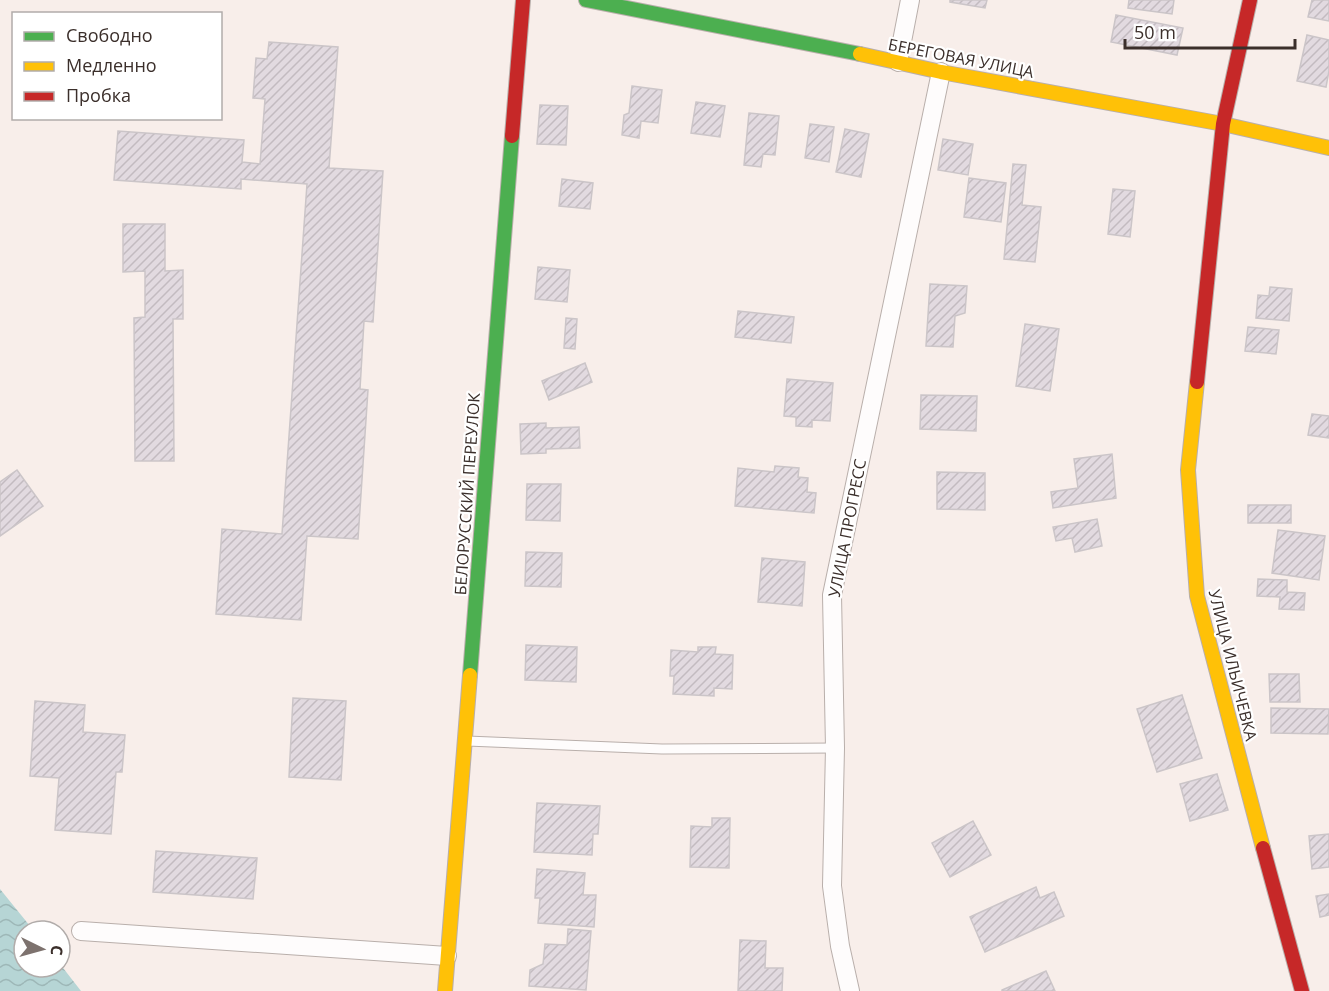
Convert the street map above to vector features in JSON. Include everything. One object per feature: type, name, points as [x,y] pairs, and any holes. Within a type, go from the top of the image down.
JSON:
[{"type":"street","name":"БЕЛОРУССКИЙ ПЕРЕУЛОК","points":[[445,991],[523,0]]},
{"type":"street","name":"БЕРЕГОВАЯ УЛИЦА","points":[[586,0],[611,2],[941,72],[1223,124],[1329,148]]},
{"type":"street","points":[[898,62],[910,0]]},
{"type":"street","name":"УЛИЦА ИЛЬИЧЕВКА","points":[[1250,0],[1223,124],[1188,470],[1197,596],[1245,785],[1302,991]]},
{"type":"street","name":"УЛИЦА ПРОГРЕСС","points":[[850,991],[840,946],[832,886],[835,748],[832,595],[941,72]]},
{"type":"street","points":[[81,932],[447,957]]},
{"type":"lane","points":[[464,741],[662,749],[835,748]]},
{"type":"water","points":[[0,889],[24,919],[12,919],[12,979],[72,979],[81,991],[0,991]]},
{"type":"building","points":[[950,0],[987,0],[985,8],[950,2]]},
{"type":"building","points":[[1129,0],[1174,0],[1172,14],[1128,8]]},
{"type":"building","points":[[1312,0],[1329,0],[1329,21],[1308,17]]},
{"type":"building","points":[[1116,15],[1183,28],[1177,55],[1111,42]]},
{"type":"building","points":[[1307,35],[1329,40],[1329,71],[1326,87],[1297,81]]},
{"type":"building","points":[[269,42],[338,47],[329,168],[383,171],[373,322],[364,321],[360,389],[368,390],[358,539],[307,536],[301,620],[216,614],[222,529],[282,534],[307,184],[241,179],[241,189],[114,180],[118,131],[244,140],[242,162],[260,164],[265,99],[253,98],[256,58],[267,59]]},
{"type":"building","points":[[632,86],[662,90],[658,123],[641,121],[639,138],[622,135],[624,115],[629,113]]},
{"type":"building","points":[[696,102],[725,106],[720,137],[691,133]]},
{"type":"building","points":[[540,105],[568,106],[566,145],[537,144]]},
{"type":"building","points":[[749,113],[779,116],[775,155],[763,154],[761,167],[744,165]]},
{"type":"building","points":[[810,124],[834,127],[829,162],[805,158]]},
{"type":"building","points":[[845,129],[869,134],[861,177],[836,172]]},
{"type":"building","points":[[943,139],[973,144],[968,175],[938,170]]},
{"type":"building","points":[[1013,164],[1026,165],[1022,205],[1041,207],[1035,262],[1004,259]]},
{"type":"building","points":[[969,178],[1006,183],[1001,222],[964,217]]},
{"type":"building","points":[[562,179],[593,183],[590,209],[559,206]]},
{"type":"building","points":[[1113,189],[1135,191],[1130,237],[1108,234]]},
{"type":"building","points":[[123,224],[165,224],[165,271],[183,270],[183,319],[173,319],[174,461],[135,461],[134,318],[145,317],[145,271],[123,272]]},
{"type":"building","points":[[538,267],[570,270],[567,302],[535,299]]},
{"type":"building","points":[[930,284],[967,286],[965,313],[955,316],[953,347],[926,346]]},
{"type":"building","points":[[1270,287],[1292,289],[1289,321],[1256,318],[1258,295],[1269,296]]},
{"type":"building","points":[[738,311],[794,317],[791,343],[735,337]]},
{"type":"building","points":[[566,318],[577,319],[575,349],[564,348]]},
{"type":"building","points":[[1025,324],[1059,329],[1050,391],[1016,386]]},
{"type":"building","points":[[1248,327],[1279,330],[1276,354],[1245,351]]},
{"type":"building","points":[[585,363],[592,382],[549,400],[542,381]]},
{"type":"building","points":[[787,379],[833,383],[830,421],[812,420],[812,427],[796,426],[796,417],[784,416]]},
{"type":"building","points":[[921,395],[977,396],[976,431],[920,429]]},
{"type":"building","points":[[1312,414],[1329,416],[1329,438],[1308,435]]},
{"type":"building","points":[[546,423],[546,428],[579,427],[580,448],[546,449],[546,453],[521,454],[520,424]]},
{"type":"building","points":[[1112,454],[1116,498],[1053,508],[1051,492],[1078,488],[1074,459]]},
{"type":"building","points":[[775,466],[799,468],[798,477],[808,478],[807,492],[816,493],[814,513],[735,506],[738,468],[774,472]]},
{"type":"building","points":[[17,470],[43,506],[0,536],[0,482]]},
{"type":"building","points":[[937,472],[985,473],[985,510],[937,509]]},
{"type":"building","points":[[527,484],[561,484],[560,521],[526,520]]},
{"type":"building","points":[[1248,505],[1291,505],[1291,523],[1248,523]]},
{"type":"building","points":[[1097,519],[1102,546],[1075,552],[1072,538],[1056,541],[1053,527]]},
{"type":"building","points":[[1278,530],[1325,536],[1319,580],[1272,573]]},
{"type":"building","points":[[526,552],[562,553],[561,587],[525,586]]},
{"type":"building","points":[[762,558],[805,562],[802,606],[758,602]]},
{"type":"building","points":[[1258,579],[1287,580],[1287,592],[1305,593],[1304,610],[1279,609],[1280,597],[1257,596]]},
{"type":"building","points":[[526,645],[577,647],[576,682],[525,680]]},
{"type":"building","points":[[698,647],[716,647],[715,654],[733,655],[732,689],[714,688],[714,696],[673,694],[674,676],[670,676],[671,650],[698,652]]},
{"type":"building","points":[[1269,674],[1299,674],[1300,702],[1270,702]]},
{"type":"building","points":[[1182,695],[1202,758],[1157,772],[1137,709]]},
{"type":"building","points":[[293,698],[346,701],[341,780],[289,777]]},
{"type":"building","points":[[35,701],[85,705],[83,732],[125,735],[122,772],[116,772],[111,834],[55,830],[59,778],[30,776]]},
{"type":"building","points":[[1271,708],[1329,709],[1328,734],[1271,733]]},
{"type":"building","points":[[1217,774],[1228,810],[1190,821],[1180,784]]},
{"type":"building","points":[[537,803],[600,806],[598,834],[593,834],[592,855],[534,852]]},
{"type":"building","points":[[712,818],[730,818],[729,868],[690,867],[691,826],[712,827]]},
{"type":"building","points":[[973,821],[991,855],[950,877],[932,843]]},
{"type":"building","points":[[1329,834],[1329,867],[1312,869],[1309,836]]},
{"type":"building","points":[[156,851],[257,858],[253,899],[153,892]]},
{"type":"building","points":[[537,869],[585,873],[583,895],[596,895],[594,927],[538,923],[540,898],[535,898]]},
{"type":"building","points":[[1036,887],[1040,898],[1054,892],[1064,916],[985,952],[970,917]]},
{"type":"building","points":[[1329,894],[1329,915],[1320,917],[1316,896]]},
{"type":"building","points":[[568,929],[591,931],[586,990],[529,986],[530,970],[543,964],[545,944],[567,945]]},
{"type":"building","points":[[740,940],[766,941],[765,968],[783,968],[782,991],[738,991]]},
{"type":"building","points":[[1046,971],[1055,991],[1002,991],[1002,990]]},
{"type":"traffic: fast","points":[[586,0],[860,54]]},
{"type":"traffic: fast","points":[[470,675],[512,136]]},
{"type":"traffic: slow","points":[[860,54],[941,72],[1223,124],[1329,148]]},
{"type":"traffic: slow","points":[[1197,382],[1188,470],[1197,596],[1263,848]]},
{"type":"traffic: slow","points":[[445,991],[470,675]]},
{"type":"traffic: jam","points":[[512,136],[523,0]]},
{"type":"traffic: jam","points":[[1197,382],[1223,124],[1250,0]]},
{"type":"traffic: jam","points":[[1263,848],[1302,991]]}]
